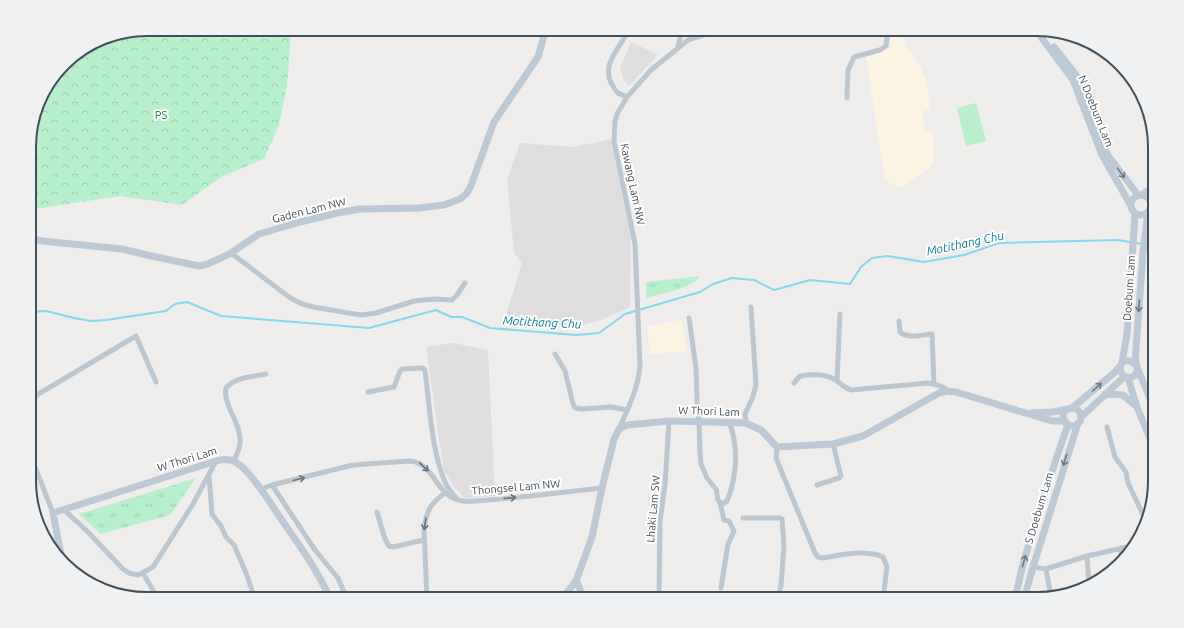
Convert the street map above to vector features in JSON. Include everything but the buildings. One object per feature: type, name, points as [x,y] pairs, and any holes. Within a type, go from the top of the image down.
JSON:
[{"type":"main road","name":"Gaden Lam NW","points":[[36,240],[42,242],[122,249],[199,266],[208,264],[231,253],[259,234],[300,222],[360,209],[429,208],[444,205],[460,199],[470,188],[494,122],[538,57],[544,36]]},
{"type":"main road","name":"N Doebum Lam","points":[[1039,36],[1073,80],[1102,155],[1130,206]]},
{"type":"main road","name":"N Doebum Lam","points":[[1046,36],[1076,75],[1108,154],[1139,195]]},
{"type":"main road","points":[[1148,190],[1131,201],[1130,206],[1135,214],[1143,216],[1148,211]]},
{"type":"main road","points":[[1139,195],[1146,196],[1148,201]]},
{"type":"main road","name":"Doebum Lam","points":[[1121,364],[1127,334],[1135,214]]},
{"type":"main road","name":"Doebum Lam","points":[[1136,365],[1143,253],[1148,219]]},
{"type":"main road","points":[[1066,422],[1064,413],[1115,372],[1121,364],[1130,360],[1136,365],[1148,394]]},
{"type":"main road","points":[[1121,364],[1120,373],[1126,377],[1148,434]]},
{"type":"main road","points":[[777,447],[833,444],[864,436],[939,393],[950,391],[1053,421],[1066,422],[1073,425],[1105,394],[1126,377],[1135,374],[1136,365]]},
{"type":"main road","points":[[1105,394],[1123,395],[1137,407]]},
{"type":"main road","points":[[1026,413],[1044,413],[1070,409],[1078,410],[1079,420]]},
{"type":"main road","name":"S Doebum Lam","points":[[1026,592],[1079,420]]},
{"type":"main road","name":"W Thori Lam","points":[[619,429],[627,425],[670,421],[746,423],[761,430],[777,447]]},
{"type":"main road","name":"S Doebum Lam","points":[[1017,592],[1037,516],[1066,422]]},
{"type":"main road","points":[[567,592],[576,581],[592,537],[614,439],[619,429]]},
{"type":"main road","name":"W Thori Lam","points":[[53,513],[216,461],[234,461],[242,467],[261,489],[318,575],[326,592]]},
{"type":"main road","points":[[53,513],[60,549]]},
{"type":"main road","points":[[576,581],[582,592]]},
{"type":"street","points":[[626,36],[609,64],[609,78],[616,91],[627,97]]},
{"type":"street","points":[[678,47],[680,36]]},
{"type":"street","name":"Kawang Lam NW","points":[[619,429],[634,393],[639,376],[635,244],[614,134],[617,114],[627,97],[651,70],[688,40],[700,36]]},
{"type":"street","points":[[848,98],[848,70],[854,57],[880,50],[886,46],[887,36]]},
{"type":"street","points":[[231,253],[289,297],[300,303],[313,308],[349,314],[376,314],[414,300],[452,300],[465,283]]},
{"type":"street","points":[[746,423],[745,414],[752,399],[756,385],[751,306]]},
{"type":"street","points":[[837,381],[840,314]]},
{"type":"street","points":[[689,318],[695,357],[701,464],[707,478],[716,489],[724,520],[729,521],[734,531],[728,544],[721,588]]},
{"type":"street","points":[[899,321],[900,332],[904,335],[932,334],[934,384]]},
{"type":"street","points":[[36,395],[136,336],[156,382]]},
{"type":"street","points":[[555,354],[565,372],[575,408],[611,407],[627,410]]},
{"type":"street","points":[[368,392],[394,387],[402,369],[423,368],[425,370],[433,436],[441,470],[447,486],[458,500]]},
{"type":"street","points":[[234,461],[240,446],[240,438],[237,425],[227,400],[225,391],[226,388],[231,382],[236,380],[266,374]]},
{"type":"street","points":[[794,383],[800,376],[807,375],[829,377],[837,381],[843,387],[851,390],[914,384],[934,384],[950,391]]},
{"type":"street","name":"Lhaki Lam SW","points":[[659,592],[660,521],[665,486],[670,421]]},
{"type":"street","points":[[720,503],[723,504],[727,501],[734,480],[735,444],[733,432],[728,422]]},
{"type":"street","points":[[1106,428],[1115,457],[1126,472],[1128,483],[1143,514]]},
{"type":"street","points":[[817,485],[841,476],[833,444]]},
{"type":"street","points":[[777,447],[776,458],[815,553],[818,557],[823,558],[863,553],[876,554],[883,557],[887,567],[883,592]]},
{"type":"street","points":[[63,509],[87,531],[123,569],[138,575],[153,567],[193,504],[216,461]]},
{"type":"street","name":"Thongsel Lam NW","points":[[261,489],[353,465],[410,461],[418,461],[424,465],[445,493],[458,500],[468,501],[511,498],[602,488]]},
{"type":"street","points":[[36,469],[53,513]]},
{"type":"street","points":[[209,475],[212,514],[226,537],[234,545],[253,592]]},
{"type":"street","points":[[272,485],[315,550],[338,578],[344,592]]},
{"type":"street","points":[[427,592],[424,526],[430,506],[445,493]]},
{"type":"street","points":[[377,512],[385,539],[389,546],[393,547],[424,540]]},
{"type":"street","points":[[744,518],[782,519],[784,546],[782,586],[780,592]]},
{"type":"street","points":[[1033,567],[1046,570],[1086,556],[1126,547]]},
{"type":"street","points":[[1121,548],[1121,552]]},
{"type":"street","points":[[1086,556],[1089,579]]},
{"type":"street","points":[[1046,570],[1049,591]]},
{"type":"street","points":[[142,573],[154,592]]},
{"type":"shaded area","points":[[890,36],[902,36],[906,47],[920,67],[926,79],[930,110],[923,110],[924,130],[933,131],[934,161],[932,165],[902,188],[885,181],[865,50],[891,48]]},
{"type":"shaded area","points":[[631,42],[658,55],[629,86],[624,80],[620,68]]},
{"type":"shaded area","points":[[611,139],[631,237],[630,307],[599,321],[575,326],[506,315],[522,263],[514,253],[507,180],[520,143],[574,147]]},
{"type":"shaded area","points":[[681,320],[687,351],[649,354],[648,326]]},
{"type":"shaded area","points":[[453,343],[488,350],[495,496],[465,498],[454,487],[444,470],[426,347]]},
{"type":"green space","name":"PS","points":[[140,36],[291,36],[287,86],[279,125],[264,159],[221,177],[182,205],[120,196],[36,209],[36,140],[40,118],[44,105],[55,85],[69,69],[85,55],[98,47],[126,38]]},
{"type":"green space","points":[[976,103],[986,141],[966,146],[957,108]]},
{"type":"green space","points":[[701,276],[696,281],[682,288],[646,298],[646,282]]},
{"type":"green space","points":[[196,478],[170,515],[101,534],[79,514]]},
{"type":"waterway","name":"Motithang Chu","points":[[36,312],[46,311],[91,321],[166,311],[175,304],[187,302],[221,316],[369,328],[436,310],[451,317],[462,317],[490,328],[576,335],[599,333],[625,314],[700,292],[713,284],[732,278],[754,280],[774,290],[810,280],[850,284],[861,267],[872,258],[888,256],[924,262],[964,255],[999,243],[1118,240],[1142,244]]}]
